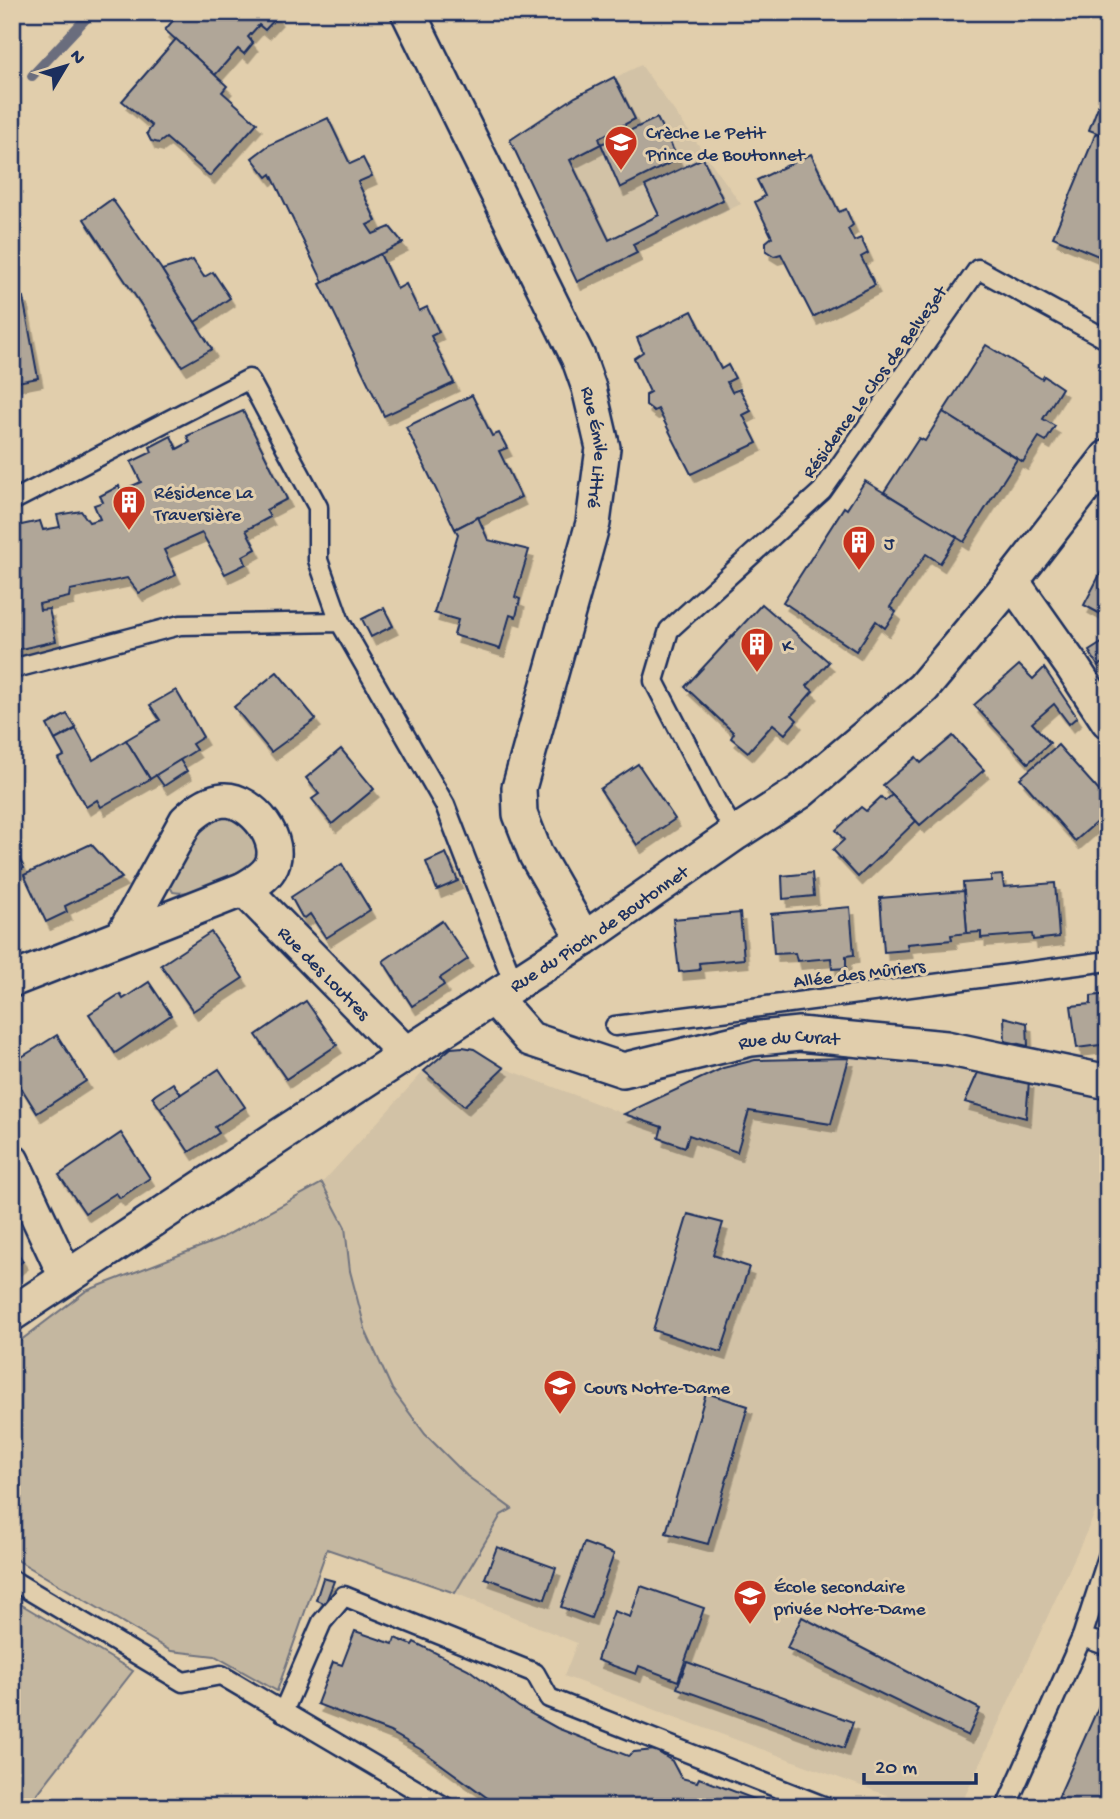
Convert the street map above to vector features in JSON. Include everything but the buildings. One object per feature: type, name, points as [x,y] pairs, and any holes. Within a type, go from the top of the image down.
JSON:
[{"type":"street","name":"Rue Émile Littré","points":[[408,12],[578,357],[589,388],[603,448],[593,523],[519,788],[520,814],[536,855],[584,939]]},
{"type":"street","name":"Rue du Pioch de Boutonnet","points":[[12,1314],[584,939],[736,833],[800,792],[923,688],[1012,581],[1108,457]]},
{"type":"street","points":[[1012,581],[1108,721]]},
{"type":"street","points":[[12,980],[122,937],[244,889],[259,880],[270,868],[273,858],[271,839],[257,816],[235,801],[222,800],[196,811],[186,821],[122,937]]},
{"type":"street","name":"Rue des Loutres","points":[[244,889],[406,1054]]},
{"type":"street","name":"Rue du Curat","points":[[504,991],[530,1039],[623,1070],[751,1039],[799,1034],[946,1048],[1108,1082]]},
{"type":"street","points":[[12,1161],[66,1277]]},
{"type":"lane","name":"Résidence Le Clos de Belvezet","points":[[736,833],[717,803],[654,681],[669,630],[822,491],[978,269],[1108,340]]},
{"type":"lane","points":[[12,501],[249,379],[318,507],[318,560],[340,622],[445,805],[504,991]]},
{"type":"lane","points":[[12,669],[180,625],[340,622]]},
{"type":"lane","name":"Allée des Mûriers","points":[[615,1026],[1108,961]]},
{"type":"lane","points":[[1006,1807],[1082,1637],[1108,1557]]},
{"type":"lane","points":[[12,1580],[183,1682],[221,1675],[445,1807]]},
{"type":"lane","points":[[283,1712],[322,1622],[344,1596],[535,1673],[549,1698],[826,1807]]},
{"type":"lane","points":[[1082,1637],[1108,1646]]},
{"type":"shaded area","name":"Crèche Le Petit Prince de Boutonnet","points":[[641,65],[741,204],[577,282],[510,140],[575,97]]},
{"type":"shaded area","points":[[226,816],[241,821],[251,831],[256,848],[254,865],[203,889],[173,892],[169,885],[191,843],[206,826]]},
{"type":"shaded area","name":"Cours Notre-Dame","points":[[451,1048],[474,1049],[504,1068],[624,1114],[723,1068],[755,1060],[849,1058],[979,1070],[1108,1099],[1108,1485],[960,1807],[918,1807],[564,1676],[577,1643],[455,1593],[328,1549],[277,1691],[215,1656],[171,1651],[12,1557],[12,1347],[86,1291],[218,1240],[322,1183],[424,1071]]},
{"type":"shaded area","points":[[322,1183],[345,1227],[350,1271],[366,1332],[392,1389],[425,1434],[467,1476],[512,1509],[501,1515],[455,1593],[327,1549],[277,1691],[215,1656],[171,1651],[12,1557],[12,1347],[86,1291],[218,1240]]},
{"type":"shaded area","points":[[12,1599],[133,1671],[27,1807],[12,1807]]},
{"type":"waterway","points":[[32,76],[92,12]]},
{"type":"place","name":"Crèche Le Petit Prince de Boutonnet","points":[[621,172]]},
{"type":"place","name":"Résidence La Traversière","points":[[129,532]]},
{"type":"place","name":"J","points":[[859,572]]},
{"type":"place","name":"K","points":[[757,674]]},
{"type":"place","name":"Cours Notre-Dame","points":[[560,1416]]},
{"type":"place","name":"École secondaire privée Notre-Dame","points":[[750,1626]]}]
